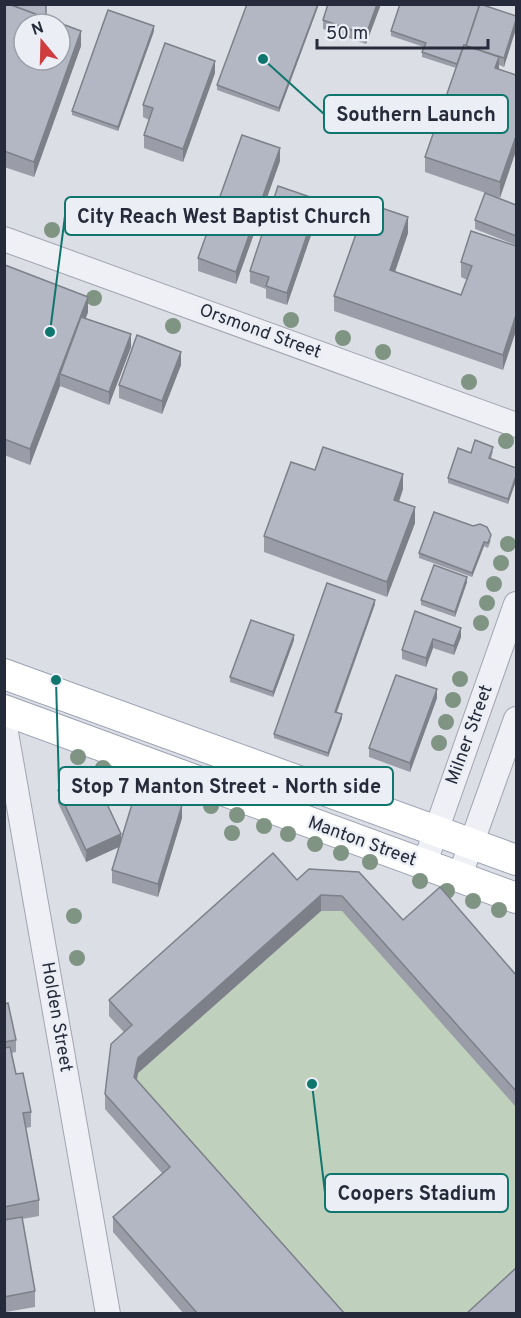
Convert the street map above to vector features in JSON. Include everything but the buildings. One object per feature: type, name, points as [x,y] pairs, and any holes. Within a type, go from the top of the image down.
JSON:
[{"type":"main road","name":"Manton Street","points":[[7,684],[516,860]]},
{"type":"main road","name":"Manton Street","points":[[4,710],[516,898]]},
{"type":"street","name":"Orsmond Street","points":[[4,239],[516,425]]},
{"type":"street","name":"Milner Street","points":[[424,865],[516,604]]},
{"type":"street","points":[[459,878],[516,719]]},
{"type":"street","name":"Holden Street","points":[[4,721],[108,1314]]},
{"type":"green space","points":[[273,869],[297,896],[309,885],[403,935],[516,990],[516,1313],[184,1313],[113,1232],[170,1182],[105,1109],[111,1059],[131,1041],[109,1016]]},
{"type":"place","name":"Southern Launch","points":[[263,59]]},
{"type":"place","name":"City Reach West Baptist Church","points":[[50,332]]},
{"type":"place","name":"Stop 7 Manton Street - North side","points":[[56,680]]},
{"type":"place","name":"Coopers Stadium","points":[[312,1084]]}]
